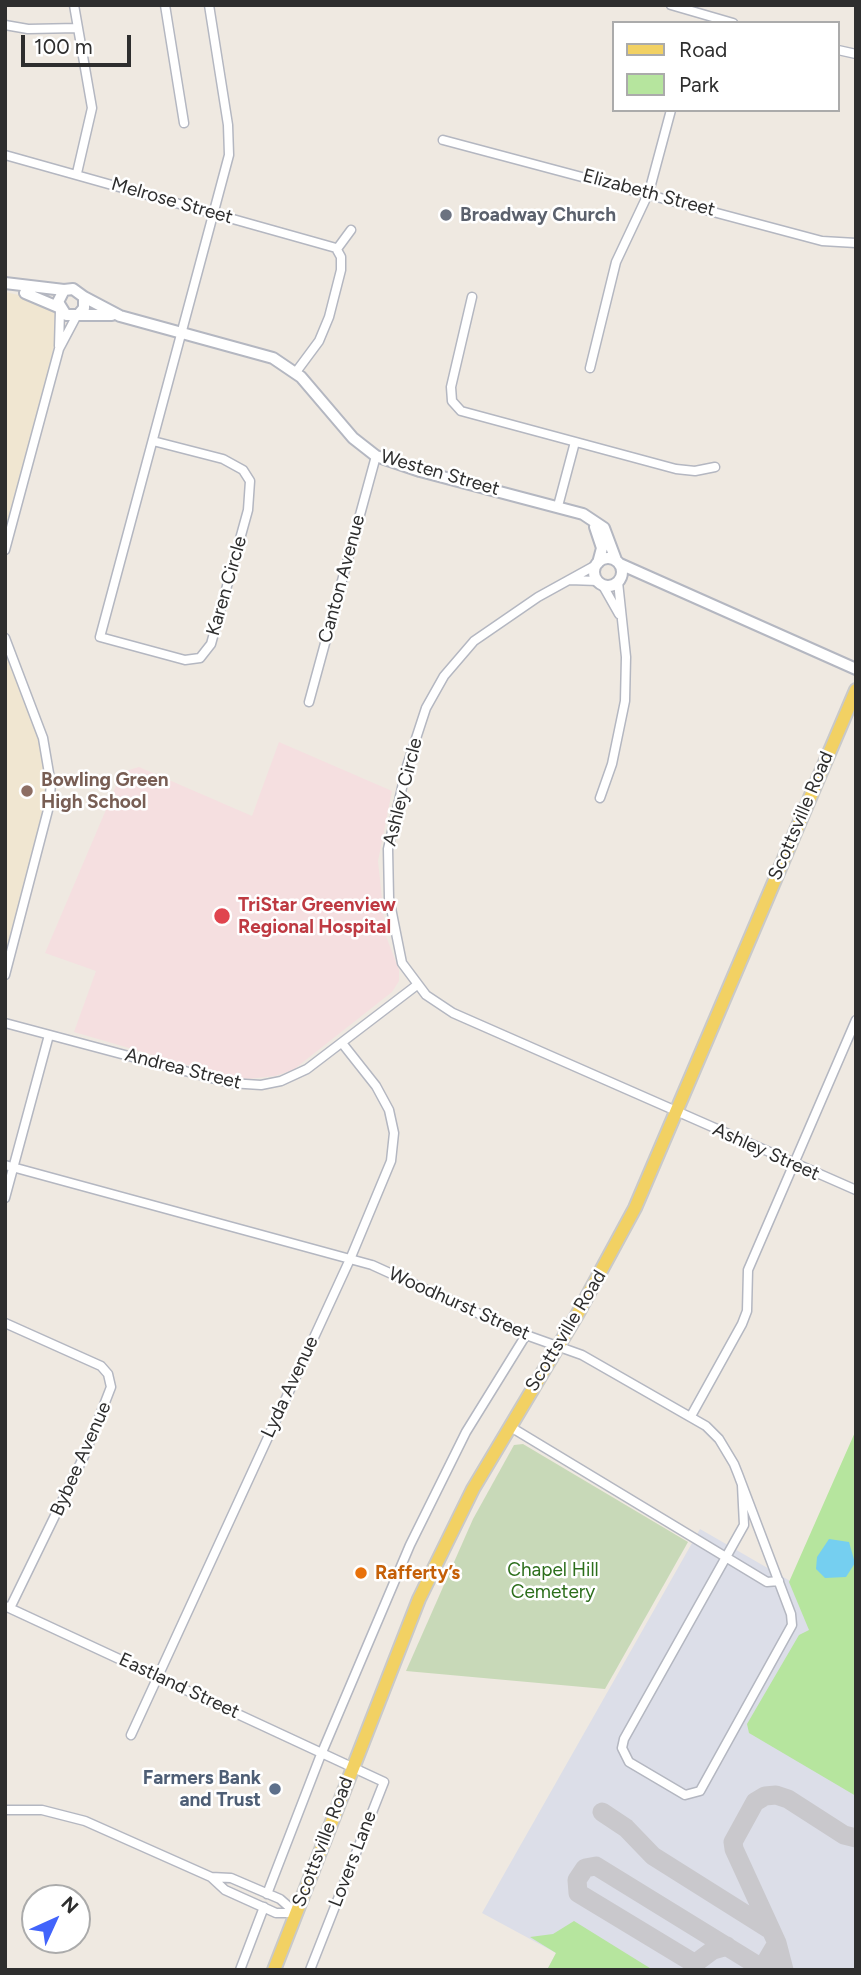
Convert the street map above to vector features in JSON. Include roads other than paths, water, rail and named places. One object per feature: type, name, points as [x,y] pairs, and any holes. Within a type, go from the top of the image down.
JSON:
[{"type":"main road","name":"Scottsville Road","points":[[274,1970],[353,1766],[443,1547],[509,1426],[625,1229],[677,1113],[856,690]]},
{"type":"street","points":[[74,5],[92,108],[77,173]]},
{"type":"street","points":[[165,5],[184,123]]},
{"type":"street","name":"Karen Circle","points":[[153,440],[223,459],[239,467],[250,481],[248,510],[211,644],[200,658],[185,660],[100,637],[153,440],[183,332],[230,145],[209,5]]},
{"type":"street","points":[[671,5],[727,21]]},
{"type":"street","points":[[696,21],[698,12]]},
{"type":"street","points":[[5,25],[28,29],[78,28]]},
{"type":"street","points":[[590,368],[616,262],[649,192],[670,112]]},
{"type":"street","name":"Elizabeth Street","points":[[443,140],[649,192],[822,241],[856,243]]},
{"type":"street","name":"Melrose Street","points":[[5,155],[77,173],[337,249]]},
{"type":"street","points":[[296,372],[316,347],[329,317],[341,270],[341,257],[337,249],[351,230]]},
{"type":"street","points":[[5,283],[73,289],[84,297],[85,304],[59,349],[5,550]]},
{"type":"street","points":[[5,290],[37,296],[66,315],[78,314]]},
{"type":"street","points":[[59,349],[58,298],[64,290]]},
{"type":"street","name":"Westen Street","points":[[84,297],[120,316]]},
{"type":"street","points":[[472,297],[452,387],[454,404],[468,415],[676,469],[695,471],[715,467]]},
{"type":"street","name":"Westen Street","points":[[78,314],[120,316],[273,358],[296,372],[353,438],[376,456],[420,471],[558,506],[590,518]]},
{"type":"street","points":[[558,506],[575,442]]},
{"type":"street","name":"Canton Avenue","points":[[309,702],[376,456]]},
{"type":"street","points":[[590,518],[604,528],[622,574],[619,581],[619,614],[626,657],[625,701],[612,764],[600,798]]},
{"type":"street","points":[[590,518],[601,540],[595,573],[619,614]]},
{"type":"street","points":[[597,564],[609,558],[856,668]]},
{"type":"street","name":"Ashley Circle","points":[[597,564],[538,597],[474,641],[444,676],[423,716],[397,802],[387,862],[389,898],[399,953],[416,985],[434,1002],[453,1013],[677,1113]]},
{"type":"street","points":[[569,580],[610,585],[619,581],[653,579]]},
{"type":"street","points":[[5,638],[43,738],[51,785],[48,810],[5,975]]},
{"type":"street","name":"Andrea Street","points":[[5,1023],[251,1085],[281,1082],[299,1074],[416,985]]},
{"type":"street","points":[[691,1416],[746,1314],[748,1270],[856,1020]]},
{"type":"street","points":[[5,1198],[9,1166],[48,1035]]},
{"type":"street","name":"Lyda Avenue","points":[[131,1735],[351,1257],[387,1171],[394,1133],[389,1110],[381,1094],[342,1043]]},
{"type":"street","name":"Ashley Street","points":[[677,1113],[856,1190]]},
{"type":"street","name":"Woodhurst Street","points":[[9,1166],[351,1257],[526,1335],[558,1346],[691,1416],[719,1440],[742,1485],[791,1614],[792,1629],[700,1791],[685,1796],[629,1762],[622,1748],[624,1738],[727,1558]]},
{"type":"street","name":"Bybee Avenue","points":[[5,1323],[101,1366],[108,1374],[111,1387],[85,1454],[8,1607]]},
{"type":"street","points":[[267,1894],[322,1751],[434,1494],[466,1433],[526,1335]]},
{"type":"street","points":[[509,1426],[767,1582],[779,1581]]},
{"type":"street","points":[[727,1558],[744,1525],[742,1485]]},
{"type":"street","name":"Eastland Street","points":[[8,1607],[353,1766]]},
{"type":"street","name":"Lovers Lane","points":[[310,1970],[384,1782],[353,1766]]},
{"type":"street","points":[[5,1810],[42,1810],[80,1819],[212,1877],[231,1878],[280,1899],[296,1913]]},
{"type":"street","points":[[212,1877],[225,1890],[276,1913],[296,1913]]},
{"type":"street","points":[[240,1970],[264,1907]]},
{"type":"water","points":[[829,1539],[849,1542],[855,1563],[846,1577],[825,1578],[816,1569],[817,1557]]},
{"type":"place","name":"Broadway Church","points":[[446,215]]},
{"type":"place","name":"Bowling Green High School","points":[[27,791]]},
{"type":"place","name":"TriStar Greenview Regional Hospital","points":[[222,916]]},
{"type":"place","name":"Rafferty’s","points":[[361,1573]]},
{"type":"place","name":"Farmers Bank and Trust","points":[[275,1789]]},
{"type":"park label","name":"Chapel Hill Cemetery","points":[[553,1581]]}]
